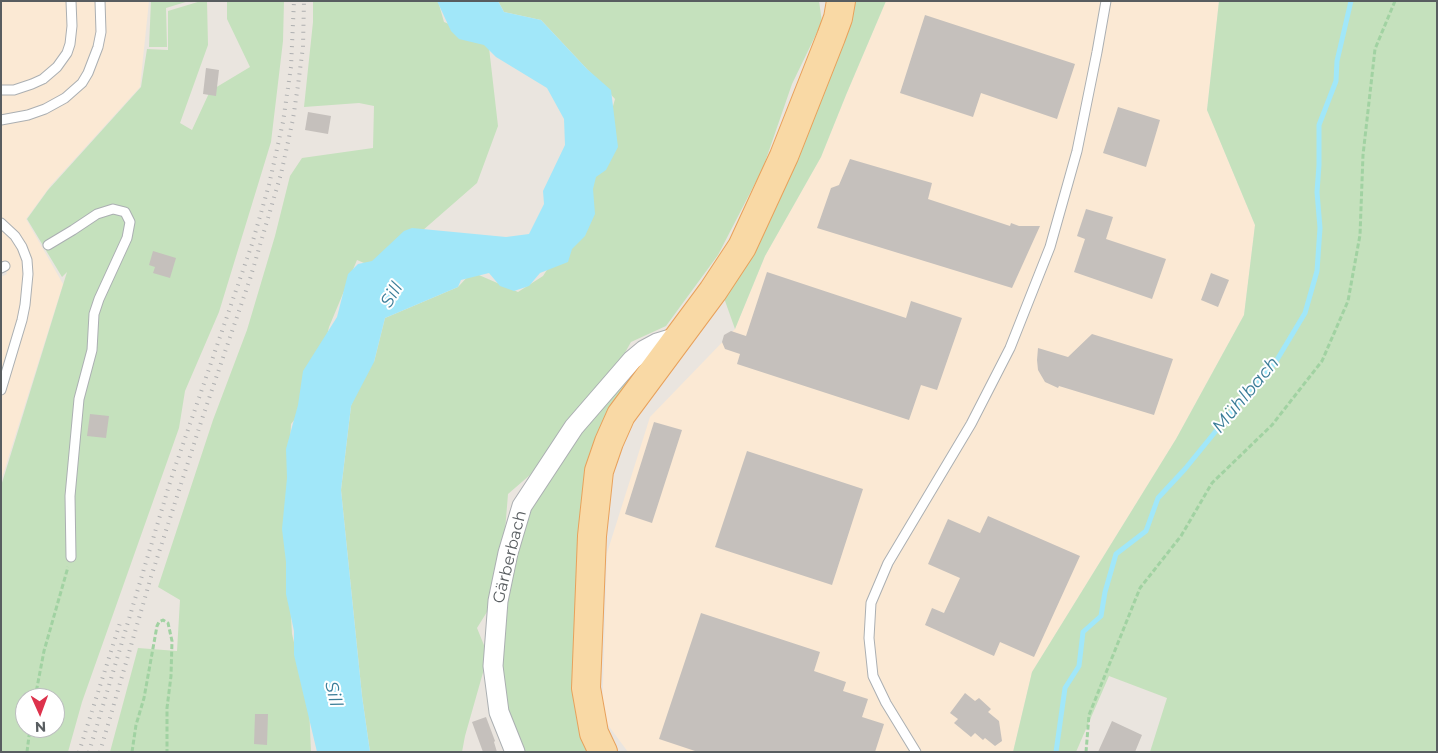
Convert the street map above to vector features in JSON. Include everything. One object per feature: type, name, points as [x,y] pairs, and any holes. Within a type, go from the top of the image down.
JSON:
[{"type":"main road","points":[[603,752],[594,734],[586,688],[592,536],[599,471],[621,415],[713,291],[742,247],[784,156],[838,18],[841,1]]},
{"type":"street","name":"Gärberbach","points":[[515,752],[499,712],[493,666],[498,601],[508,553],[522,506],[574,427],[632,360],[644,350],[657,343],[680,336]]},
{"type":"lane","points":[[1,90],[14,90],[32,84],[57,67],[67,53],[70,44],[72,1]]},
{"type":"lane","points":[[1,120],[28,115],[45,109],[65,98],[82,83],[94,60],[98,46],[101,32],[100,1]]},
{"type":"lane","points":[[916,752],[886,703],[873,676],[869,638],[871,603],[888,563],[971,424],[1006,355],[1050,246],[1077,151],[1106,1]]},
{"type":"lane","points":[[48,244],[97,214],[113,208],[125,212],[130,222],[127,238],[98,299],[94,314],[92,350],[79,400],[72,471],[70,496],[71,557]]},
{"type":"lane","points":[[1,223],[15,236],[22,247],[27,260],[28,274],[22,320],[1,390]]},
{"type":"path","points":[[1086,752],[1089,715],[1140,588],[1181,536],[1212,483],[1272,425],[1322,361],[1348,301],[1360,235],[1362,155],[1375,50],[1395,1]]},
{"type":"path","points":[[37,688],[44,651],[71,557]]},
{"type":"path","points":[[132,752],[136,726],[147,684],[156,626],[163,620],[168,623],[172,641],[171,676],[167,708],[167,752]]},
{"type":"path","points":[[27,752],[29,738]]},
{"type":"shaded area","points":[[1,1],[149,1],[140,87],[51,185],[26,219],[63,284],[1,481],[1,277],[7,274],[3,263],[1,264]]},
{"type":"shaded area","points":[[886,1],[1219,1],[1207,110],[1255,225],[1244,315],[1176,439],[1032,672],[1013,752],[628,752],[602,717],[607,553],[650,417],[735,329],[765,256],[821,157]]},
{"type":"green space","points":[[151,1],[189,1],[166,8],[167,47],[149,47]]},
{"type":"green space","points":[[207,1],[208,45],[180,123],[192,130],[210,91],[250,67],[227,19],[227,1],[284,1],[283,41],[271,142],[219,312],[185,391],[179,428],[82,702],[68,752],[1,752],[1,486],[67,272],[62,277],[27,219],[48,190],[141,87],[147,49],[168,50],[168,11]]},
{"type":"green space","points":[[313,1],[438,1],[444,22],[488,39],[498,126],[477,183],[422,231],[371,266],[357,260],[329,327],[313,397],[291,424],[286,530],[292,634],[309,705],[311,752],[110,752],[138,648],[177,651],[180,600],[158,587],[213,420],[247,330],[275,236],[290,176],[302,158],[373,148],[374,106],[359,103],[304,107],[313,22]]},
{"type":"green space","points":[[498,1],[819,1],[822,22],[792,84],[763,168],[718,255],[666,326],[631,342],[618,365],[530,475],[508,494],[505,531],[495,599],[477,628],[488,655],[462,752],[370,752],[362,696],[341,490],[351,406],[364,363],[374,362],[385,318],[458,287],[472,272],[518,292],[543,276],[583,214],[615,99],[541,20],[504,12]]},
{"type":"green space","points":[[849,1],[886,1],[821,157],[765,256],[735,329],[724,298]]},
{"type":"green space","points":[[1219,1],[1437,1],[1437,752],[1150,752],[1167,698],[1109,676],[1076,752],[1013,752],[1032,672],[1176,439],[1244,315],[1255,225],[1207,110]]},
{"type":"green space","points":[[644,357],[652,358],[611,413],[591,752],[519,752],[504,714],[498,628],[520,522],[561,452]]},
{"type":"water","name":"Sill","points":[[437,1],[498,1],[504,12],[541,20],[587,69],[611,90],[618,147],[606,170],[596,177],[593,189],[595,214],[585,236],[572,249],[568,262],[540,273],[529,286],[514,291],[500,286],[489,273],[461,280],[458,287],[385,318],[374,362],[351,406],[341,490],[362,696],[370,752],[317,752],[294,655],[294,631],[286,594],[286,562],[282,529],[287,478],[286,449],[298,405],[303,371],[337,317],[348,274],[358,264],[372,261],[404,231],[412,228],[506,237],[529,234],[544,204],[543,191],[565,145],[564,119],[547,88],[496,57],[484,45],[459,39],[451,31]]},
{"type":"building","points":[[925,15],[1075,64],[1057,119],[981,93],[973,117],[900,93]]},
{"type":"building","points":[[206,68],[219,70],[216,96],[203,94]]},
{"type":"building","points":[[1118,107],[1160,120],[1146,167],[1103,153]]},
{"type":"building","points":[[308,112],[331,116],[328,134],[305,130]]},
{"type":"building","points":[[850,159],[932,183],[928,199],[1010,226],[1011,223],[1019,226],[1040,226],[1012,288],[817,228],[831,188],[839,185]]},
{"type":"building","points":[[1086,209],[1113,217],[1106,239],[1166,259],[1152,299],[1074,272],[1085,239],[1077,236]]},
{"type":"building","points":[[153,251],[176,258],[170,278],[153,273],[155,267],[149,265]]},
{"type":"building","points":[[767,272],[906,318],[911,301],[962,318],[937,390],[921,385],[909,420],[737,364],[740,354],[725,349],[722,342],[724,335],[731,331],[746,336]]},
{"type":"building","points":[[1211,273],[1229,280],[1218,307],[1201,300]]},
{"type":"building","points":[[1092,334],[1173,359],[1154,415],[1059,386],[1058,388],[1045,382],[1038,370],[1038,348],[1068,357]]},
{"type":"building","points":[[90,414],[109,416],[106,438],[87,436]]},
{"type":"building","points":[[654,422],[682,430],[652,523],[625,514]]},
{"type":"building","points":[[747,451],[863,489],[832,585],[715,547]]},
{"type":"building","points":[[988,516],[1080,556],[1034,657],[1000,642],[994,656],[925,625],[932,608],[944,613],[960,578],[928,564],[948,519],[980,533]]},
{"type":"building","points":[[701,613],[820,652],[814,671],[846,682],[843,691],[868,699],[862,717],[884,724],[875,752],[698,752],[659,739]]},
{"type":"building","points":[[965,693],[975,701],[979,698],[991,709],[988,712],[999,721],[1002,741],[995,746],[985,738],[983,740],[975,733],[971,737],[954,723],[958,719],[950,713]]},
{"type":"building","points":[[255,714],[268,714],[267,745],[254,744]]},
{"type":"building","points":[[486,717],[497,752],[483,752],[472,722]]},
{"type":"building","points":[[1112,721],[1142,735],[1135,752],[1098,752]]},
{"type":"waterway","name":"Mühlbach","points":[[1056,752],[1065,688],[1079,666],[1083,632],[1101,616],[1105,592],[1116,554],[1146,531],[1158,498],[1185,469],[1255,383],[1275,363],[1305,313],[1317,271],[1320,228],[1317,192],[1319,125],[1336,81],[1337,61],[1351,1]]},
{"type":"railway","points":[[89,752],[171,479],[252,244],[269,185],[283,122],[291,67],[294,1]]},
{"type":"railway","points":[[100,752],[151,577],[250,279],[281,174],[298,85],[303,47],[304,1]]},
{"type":"railway","points":[[79,752],[120,623]]}]
